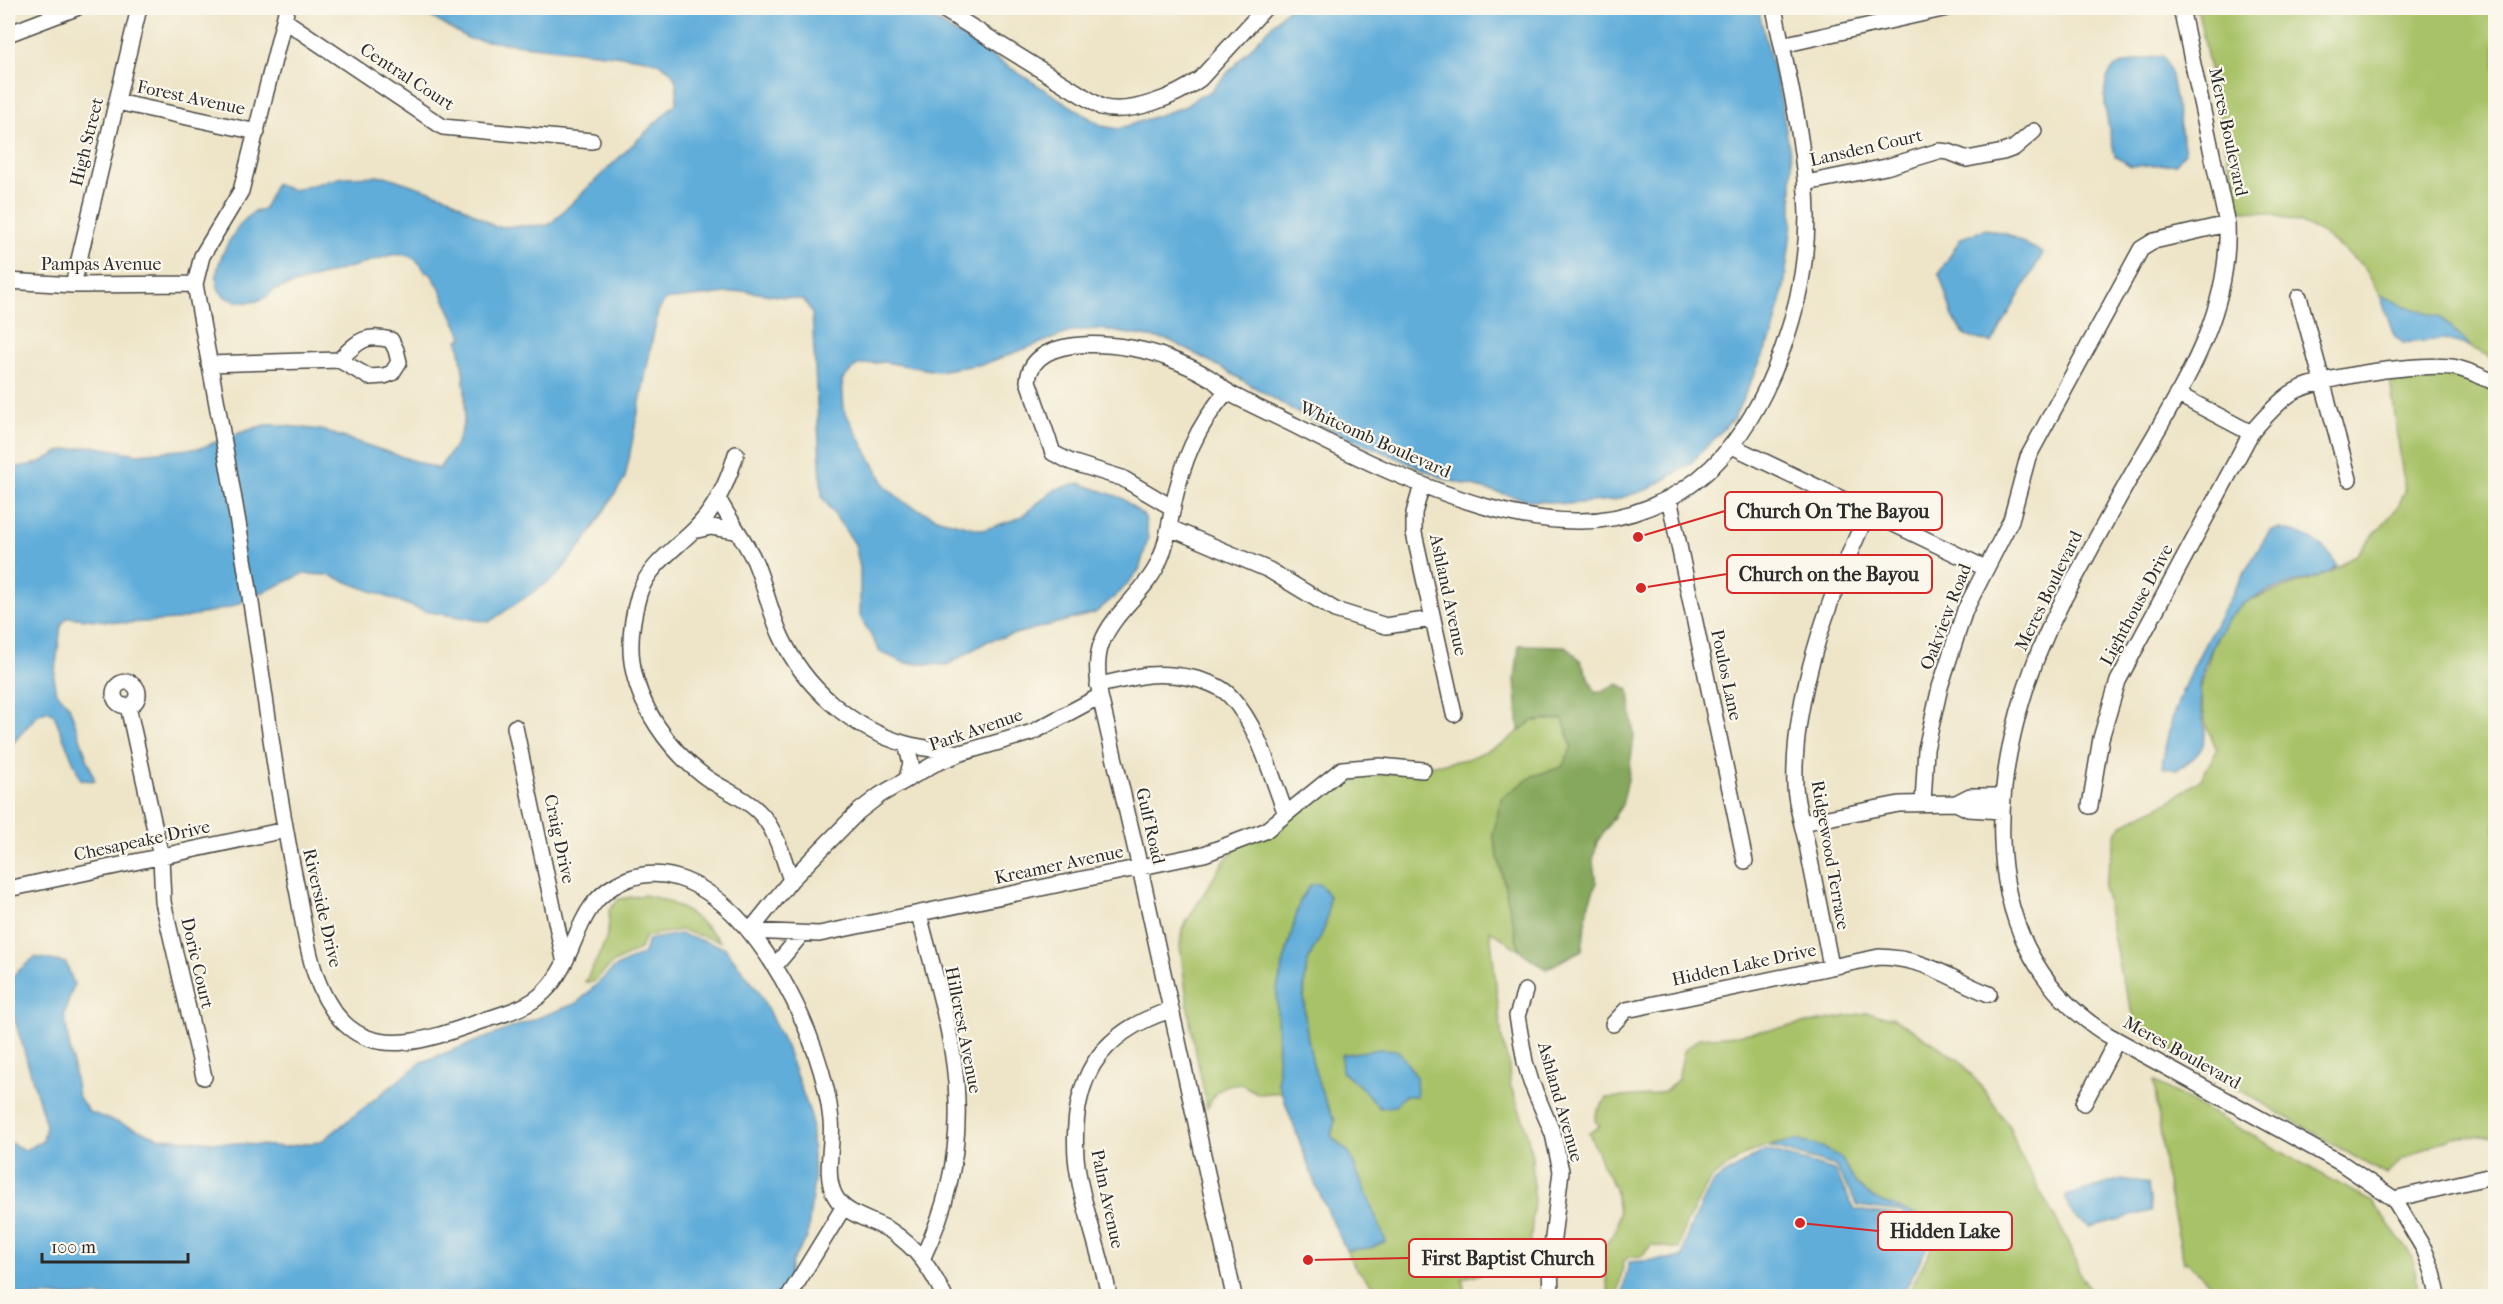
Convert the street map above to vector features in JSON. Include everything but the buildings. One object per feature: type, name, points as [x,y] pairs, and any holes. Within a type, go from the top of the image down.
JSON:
[{"type":"street","points":[[8,34],[76,8]]},
{"type":"street","name":"High Street","points":[[73,285],[138,8]]},
{"type":"street","name":"Whitcomb Boulevard","points":[[1173,508],[1122,478],[1053,453],[1028,377],[1038,358],[1056,349],[1102,344],[1161,355],[1203,374],[1227,392],[1373,464],[1422,485],[1502,510],[1576,521],[1620,516],[1669,498],[1698,479],[1732,446],[1767,385],[1789,328],[1798,289],[1806,235],[1806,183],[1797,120],[1774,8]]},
{"type":"street","points":[[1782,45],[1947,8]]},
{"type":"street","name":"Meres Boulevard","points":[[2181,8],[2227,224],[2227,250],[2220,298],[2208,332],[2177,394],[2046,632],[2029,676],[2016,722],[2003,804],[2002,853],[2005,884],[2015,922],[2029,951],[2046,978],[2069,1005],[2092,1025],[2117,1040],[2341,1163],[2394,1199],[2424,1249],[2433,1272],[2438,1296]]},
{"type":"street","points":[[949,10],[1101,107],[1114,110],[1123,110],[1174,94],[1191,86],[1200,79],[1258,11]]},
{"type":"street","points":[[195,284],[202,256],[241,191],[286,14]]},
{"type":"street","name":"Central Court","points":[[286,14],[443,127],[592,141]]},
{"type":"street","name":"Forest Avenue","points":[[117,102],[257,132]]},
{"type":"street","name":"Lansden Court","points":[[1806,183],[1886,167],[1939,151],[1967,159],[2002,152],[2014,148],[2034,131]]},
{"type":"street","name":"Oakview Road","points":[[1923,803],[1926,749],[1940,687],[1965,610],[2011,520],[2026,462],[2047,420],[2139,252],[2145,245],[2227,224]]},
{"type":"street","name":"Pampas Avenue","points":[[8,281],[73,285],[195,284]]},
{"type":"street","name":"Riverside Drive","points":[[195,284],[251,601],[285,830],[317,976],[333,1009],[345,1024],[374,1040],[411,1042],[437,1036],[509,1012],[545,992],[564,959],[585,914],[597,898],[620,883],[643,876],[666,875],[699,887],[731,912],[750,931],[775,966],[803,1023],[821,1073],[832,1124],[831,1187],[843,1208]]},
{"type":"street","points":[[2299,297],[2349,479]]},
{"type":"street","points":[[209,364],[339,360]]},
{"type":"street","name":"Lighthouse Drive","points":[[2090,806],[2100,738],[2118,681],[2251,433],[2289,395],[2322,382],[2421,366],[2455,368],[2496,383]]},
{"type":"street","name":"Gulf Road","points":[[1227,392],[1195,436],[1182,468],[1163,552],[1150,577],[1114,622],[1102,643],[1098,662],[1099,691],[1234,1296]]},
{"type":"street","points":[[2177,394],[2251,433]]},
{"type":"street","points":[[1732,446],[1869,510],[1985,568]]},
{"type":"street","points":[[736,454],[729,479],[718,498],[693,531],[670,550],[641,589],[632,634],[634,672],[651,713],[672,745],[704,777],[758,811],[776,839],[791,880]]},
{"type":"street","name":"Ashland Avenue","points":[[1422,485],[1414,513],[1414,529],[1454,714]]},
{"type":"street","points":[[718,498],[754,562],[782,639],[810,681],[844,713],[873,730],[906,744],[961,753]]},
{"type":"street","name":"Poulos Lane","points":[[1669,498],[1745,861]]},
{"type":"street","name":"Ridgewood Terrace","points":[[1831,966],[1795,783],[1798,735],[1808,676],[1839,581],[1869,510]]},
{"type":"street","points":[[693,531],[705,527],[736,531]]},
{"type":"street","points":[[1170,528],[1269,570],[1340,612],[1386,626],[1432,619]]},
{"type":"street","name":"Park Avenue","points":[[750,931],[791,880],[863,807],[907,778],[961,753],[1033,732],[1099,691],[1147,675],[1183,676],[1216,687],[1227,694],[1255,733],[1286,814]]},
{"type":"street","name":"Doric Court","points":[[128,706],[160,857],[163,902],[204,1077]]},
{"type":"street","name":"Craig Drive","points":[[515,727],[564,959]]},
{"type":"street","points":[[906,744],[911,763],[907,778]]},
{"type":"street","name":"Kreamer Avenue","points":[[750,931],[819,934],[1204,854],[1241,842],[1265,831],[1342,769],[1380,766],[1424,770]]},
{"type":"street","points":[[1802,824],[1890,806],[1956,803],[1970,796],[2003,804]]},
{"type":"street","name":"Chesapeake Drive","points":[[8,890],[285,830]]},
{"type":"street","name":"Hillcrest Avenue","points":[[919,914],[948,1038],[957,1101],[949,1187],[923,1257]]},
{"type":"street","points":[[775,966],[801,935]]},
{"type":"street","name":"Hidden Lake Drive","points":[[1613,1024],[1626,1010],[1880,957],[1906,959],[1929,966],[1967,986],[1989,994]]},
{"type":"street","name":"Ashland Avenue","points":[[1524,991],[1517,1016],[1525,1062],[1553,1134],[1561,1171],[1550,1263],[1551,1296]]},
{"type":"street","name":"Palm Avenue","points":[[1109,1296],[1076,1158],[1078,1101],[1088,1074],[1102,1051],[1134,1024],[1171,1010]]},
{"type":"street","points":[[2084,1102],[2117,1040]]},
{"type":"street","points":[[2394,1199],[2496,1175]]},
{"type":"street","points":[[789,1296],[843,1208],[891,1232],[923,1257],[944,1296]]},
{"type":"green space","points":[[2187,8],[2381,8],[2389,11],[2423,8],[2495,8],[2495,360],[2471,347],[2440,317],[2402,305],[2380,295],[2364,267],[2323,234],[2301,223],[2268,213],[2239,210],[2198,11],[2188,11]]},
{"type":"green space","points":[[2426,372],[2457,375],[2495,389],[2495,1136],[2452,1137],[2403,1159],[2386,1175],[2139,1031],[2121,977],[2104,887],[2117,831],[2123,824],[2170,801],[2201,779],[2217,750],[2206,725],[2200,691],[2213,645],[2225,624],[2237,609],[2250,600],[2330,572],[2357,554],[2398,507],[2405,492],[2390,378]]},
{"type":"green space","points":[[1519,645],[1566,646],[1580,660],[1596,693],[1619,684],[1629,690],[1634,737],[1622,805],[1597,842],[1593,861],[1596,884],[1588,906],[1582,950],[1546,969],[1519,950],[1493,835],[1501,798],[1533,776],[1562,767],[1572,747],[1563,719],[1532,721],[1519,731],[1515,679]]},
{"type":"green space","points":[[1563,719],[1572,747],[1562,767],[1533,776],[1493,835],[1519,950],[1490,930],[1502,1040],[1509,1066],[1510,1084],[1524,1122],[1532,1155],[1534,1199],[1530,1249],[1498,1269],[1462,1278],[1467,1296],[1416,1298],[1391,1296],[1364,1277],[1353,1264],[1346,1250],[1370,1248],[1385,1241],[1349,1153],[1331,1136],[1335,1120],[1319,1085],[1309,1045],[1304,1003],[1307,964],[1325,927],[1300,901],[1277,989],[1278,1083],[1282,1092],[1259,1094],[1241,1084],[1225,1086],[1216,1093],[1207,1108],[1190,1022],[1180,946],[1182,929],[1224,861],[1236,849],[1330,784],[1467,759],[1501,745],[1532,721]],"holes":[[[1342,1072],[1417,1096],[1404,1096],[1380,1108],[1358,1084]]]},
{"type":"green space","points":[[644,895],[656,897],[686,911],[720,941],[680,930],[647,936],[640,949],[612,964],[593,982],[585,982],[606,939],[609,910],[619,899]]},
{"type":"green space","points":[[1866,1013],[1894,1018],[1941,1048],[1959,1060],[1984,1090],[2011,1129],[2018,1151],[2069,1243],[2080,1274],[2095,1296],[1907,1296],[1932,1247],[1931,1241],[1936,1230],[1928,1219],[1874,1199],[1856,1184],[1841,1158],[1796,1140],[1763,1147],[1743,1156],[1710,1179],[1684,1228],[1679,1249],[1651,1245],[1642,1256],[1629,1257],[1624,1261],[1617,1296],[1609,1296],[1602,1250],[1616,1230],[1619,1213],[1615,1188],[1589,1133],[1600,1126],[1595,1121],[1596,1113],[1607,1098],[1651,1095],[1667,1090],[1678,1079],[1684,1051],[1699,1038],[1737,1035]]},
{"type":"green space","points":[[2154,1081],[2372,1202],[2413,1257],[2419,1296],[2222,1296],[2188,1262],[2184,1263],[2166,1178]]},
{"type":"water","points":[[415,8],[916,8],[1102,126],[1118,129],[1186,106],[1199,96],[1210,92],[1288,8],[1758,8],[1781,101],[1792,164],[1792,223],[1784,288],[1773,334],[1734,418],[1690,464],[1649,489],[1614,500],[1568,504],[1528,500],[1448,480],[1310,420],[1222,368],[1169,340],[1098,329],[1073,331],[984,364],[937,371],[884,362],[857,365],[842,380],[844,410],[886,487],[905,503],[939,519],[983,530],[1019,518],[1056,489],[1079,483],[1122,498],[1145,517],[1148,539],[1139,570],[1120,592],[1095,613],[988,641],[947,665],[905,663],[880,652],[860,616],[860,568],[855,544],[822,497],[812,313],[804,300],[745,291],[665,300],[658,311],[625,478],[587,538],[557,576],[489,622],[424,611],[329,575],[303,574],[231,607],[177,620],[127,623],[67,617],[61,626],[54,680],[55,690],[69,706],[95,781],[81,780],[54,715],[48,710],[37,715],[8,749],[8,469],[39,463],[61,451],[92,446],[137,454],[201,448],[265,425],[278,425],[321,430],[439,469],[459,438],[465,414],[464,376],[458,340],[463,338],[438,285],[429,271],[426,273],[412,258],[391,255],[274,290],[264,298],[253,302],[229,299],[220,290],[217,279],[224,250],[242,223],[252,213],[264,209],[275,184],[293,190],[343,177],[385,176],[448,197],[495,227],[549,225],[676,103],[674,77],[659,63],[641,58],[469,39]]},
{"type":"water","points":[[2163,56],[2170,71],[2185,152],[2176,164],[2131,166],[2115,156],[2106,111],[2105,87],[2108,77],[2117,66]]},
{"type":"water","points":[[1986,229],[2007,234],[2043,253],[1992,343],[1965,336],[1953,317],[1939,273],[1961,238]]},
{"type":"water","points":[[2380,295],[2402,305],[2440,317],[2471,347],[2445,339],[2403,343],[2394,335]]},
{"type":"water","points":[[2279,529],[2304,536],[2320,545],[2332,557],[2336,565],[2330,572],[2256,596],[2230,616],[2212,648],[2203,671],[2200,692],[2205,736],[2203,744],[2190,761],[2176,770],[2162,767],[2171,725],[2192,670],[2257,551],[2270,531]]},
{"type":"water","points":[[1320,884],[1329,896],[1328,913],[1324,929],[1308,962],[1305,979],[1305,1021],[1320,1086],[1335,1120],[1331,1136],[1349,1153],[1386,1241],[1370,1248],[1346,1250],[1316,1186],[1278,1083],[1277,989],[1300,901],[1310,885]]},
{"type":"water","points":[[679,934],[724,947],[759,992],[786,1047],[811,1116],[814,1181],[807,1238],[792,1261],[788,1279],[795,1294],[802,1296],[533,1296],[514,1290],[482,1292],[478,1289],[464,1296],[8,1296],[8,1142],[25,1150],[43,1141],[46,1125],[12,1010],[12,976],[35,957],[66,963],[74,984],[64,1014],[78,1096],[89,1112],[161,1138],[285,1147],[322,1141],[422,1062],[577,1003],[614,968],[644,953],[648,940]]},
{"type":"water","points":[[1380,1049],[1396,1050],[1400,1053],[1416,1076],[1417,1096],[1404,1096],[1395,1106],[1380,1108],[1358,1084],[1342,1072],[1341,1055]]},
{"type":"water","points":[[1796,1140],[1822,1147],[1841,1158],[1856,1184],[1874,1199],[1928,1219],[1936,1230],[1931,1241],[1902,1212],[1858,1206],[1835,1166],[1770,1147]]},
{"type":"water","points":[[1765,1150],[1834,1170],[1855,1210],[1901,1216],[1928,1245],[1902,1296],[1622,1296],[1629,1262],[1682,1258],[1689,1230],[1713,1182]]},
{"type":"water","points":[[2122,1179],[2148,1184],[2151,1211],[2090,1227],[2071,1211],[2066,1196]]},
{"type":"place","name":"Church On The Bayou","points":[[1638,537]]},
{"type":"place","name":"Church on the Bayou","points":[[1641,588]]},
{"type":"place","name":"Hidden Lake","points":[[1800,1223]]},
{"type":"place","name":"First Baptist Church","points":[[1308,1260]]}]
